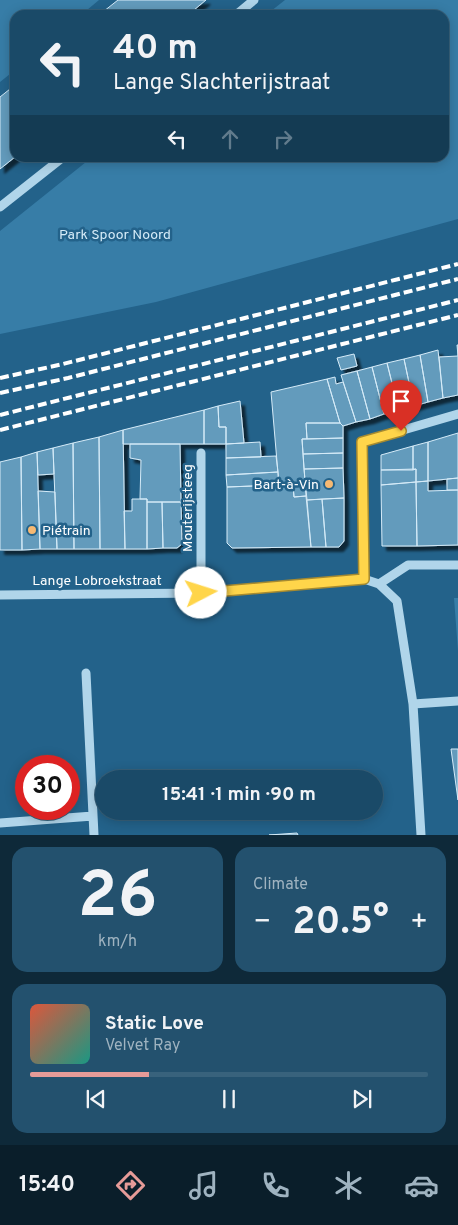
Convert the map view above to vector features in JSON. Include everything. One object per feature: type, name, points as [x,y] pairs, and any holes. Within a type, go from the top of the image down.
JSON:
[{"type":"street","points":[[242,10],[254,0]]},
{"type":"street","points":[[0,207],[57,162]]},
{"type":"street","points":[[364,579],[362,442],[458,414]]},
{"type":"street","name":"Mouterijsteeg","points":[[201,453],[201,593]]},
{"type":"street","points":[[380,584],[408,566],[458,565]]},
{"type":"street","name":"Lange Lobroekstraat","points":[[0,595],[201,593],[364,579],[380,584],[397,601],[413,704],[420,835]]},
{"type":"street","points":[[86,672],[94,835]]},
{"type":"street","points":[[413,704],[458,701]]},
{"type":"street","points":[[0,823],[93,816]]},
{"type":"green space","points":[[0,0],[99,0],[87,10],[10,10],[10,74],[0,82]]},
{"type":"green space","name":"Park Spoor Noord","points":[[285,0],[458,0],[458,219],[156,302],[0,334],[0,231],[86,162],[449,162],[449,10],[272,10]]},
{"type":"green space","points":[[454,598],[458,598],[458,651]]},
{"type":"building","points":[[118,0],[206,0],[194,10],[105,10]]},
{"type":"building","points":[[10,89],[10,161],[0,169],[0,97]]},
{"type":"building","points":[[438,350],[443,398],[428,402],[420,355]]},
{"type":"building","points":[[354,354],[357,366],[341,370],[337,358]]},
{"type":"building","points":[[420,355],[428,402],[414,406],[404,359]]},
{"type":"building","points":[[458,356],[458,395],[443,398],[439,357]]},
{"type":"building","points":[[404,359],[414,406],[399,411],[387,363]]},
{"type":"building","points":[[387,363],[399,411],[384,414],[372,367]]},
{"type":"building","points":[[372,367],[384,414],[370,419],[357,371]]},
{"type":"building","points":[[357,371],[370,419],[356,422],[341,375]]},
{"type":"building","points":[[335,377],[336,384],[343,382],[356,422],[343,426],[340,423],[327,379]]},
{"type":"building","points":[[327,379],[340,423],[306,423],[307,439],[302,439],[306,496],[294,497],[293,485],[279,485],[271,392]]},
{"type":"building","points":[[240,401],[244,443],[226,444],[226,427],[219,427],[218,406]]},
{"type":"building","points":[[218,406],[219,427],[226,427],[226,444],[204,444],[204,410]]},
{"type":"building","points":[[204,410],[204,444],[123,444],[123,430]]},
{"type":"building","points":[[306,423],[340,423],[343,426],[343,438],[307,439]]},
{"type":"building","points":[[123,430],[125,549],[100,549],[99,437]]},
{"type":"building","points":[[458,433],[458,478],[428,481],[428,442]]},
{"type":"building","points":[[99,437],[100,549],[74,549],[73,443]]},
{"type":"building","points":[[343,438],[343,453],[303,454],[302,439]]},
{"type":"building","points":[[260,442],[261,457],[226,458],[226,444]]},
{"type":"building","points":[[428,442],[428,481],[416,482],[416,469],[413,470],[413,446]]},
{"type":"building","points":[[73,443],[74,549],[57,549],[53,448]]},
{"type":"building","points":[[130,444],[180,444],[181,502],[147,502],[147,499],[140,499],[141,460],[130,458]]},
{"type":"building","points":[[413,446],[413,470],[381,470],[381,455]]},
{"type":"building","points":[[53,448],[54,474],[38,475],[37,452]]},
{"type":"building","points":[[37,452],[40,549],[22,550],[21,457]]},
{"type":"building","points":[[343,453],[343,468],[304,469],[303,454]]},
{"type":"building","points":[[276,456],[278,472],[226,475],[226,458]]},
{"type":"building","points":[[21,457],[22,550],[0,550],[0,462]]},
{"type":"building","points":[[343,468],[344,498],[307,500],[304,469]]},
{"type":"building","points":[[416,469],[416,482],[381,485],[381,470]]},
{"type":"building","points":[[278,472],[279,485],[227,487],[226,475]]},
{"type":"building","points":[[458,478],[458,490],[447,490],[447,479]]},
{"type":"building","points":[[428,481],[428,491],[458,490],[458,545],[417,546],[416,482]]},
{"type":"building","points":[[416,482],[417,546],[382,546],[381,485]]},
{"type":"building","points":[[293,485],[294,497],[306,496],[311,547],[232,548],[227,543],[227,487]]},
{"type":"building","points":[[38,491],[55,492],[57,549],[40,549]]},
{"type":"building","points":[[344,498],[344,541],[339,547],[326,547],[322,499]]},
{"type":"building","points":[[132,499],[147,499],[147,549],[125,549],[124,511],[132,511]]},
{"type":"building","points":[[322,499],[326,547],[311,547],[307,500]]},
{"type":"building","points":[[147,502],[162,502],[163,548],[147,549]]},
{"type":"building","points":[[162,502],[181,502],[182,544],[177,548],[163,548]]},
{"type":"building","points":[[451,749],[458,749],[458,800]]},
{"type":"building","points":[[297,833],[298,835],[269,835]]},
{"type":"railway","points":[[0,378],[63,364],[458,264]]},
{"type":"railway","points":[[0,393],[68,378],[458,279]]},
{"type":"railway","points":[[0,415],[458,300]]},
{"type":"railway","points":[[0,430],[458,315]]},
{"type":"place","name":"Bart-à-Vin","points":[[329,484]]},
{"type":"place","name":"Piétrain","points":[[32,530]]},
{"type":"route","points":[[201,593],[364,579],[362,442],[401,431]]}]
